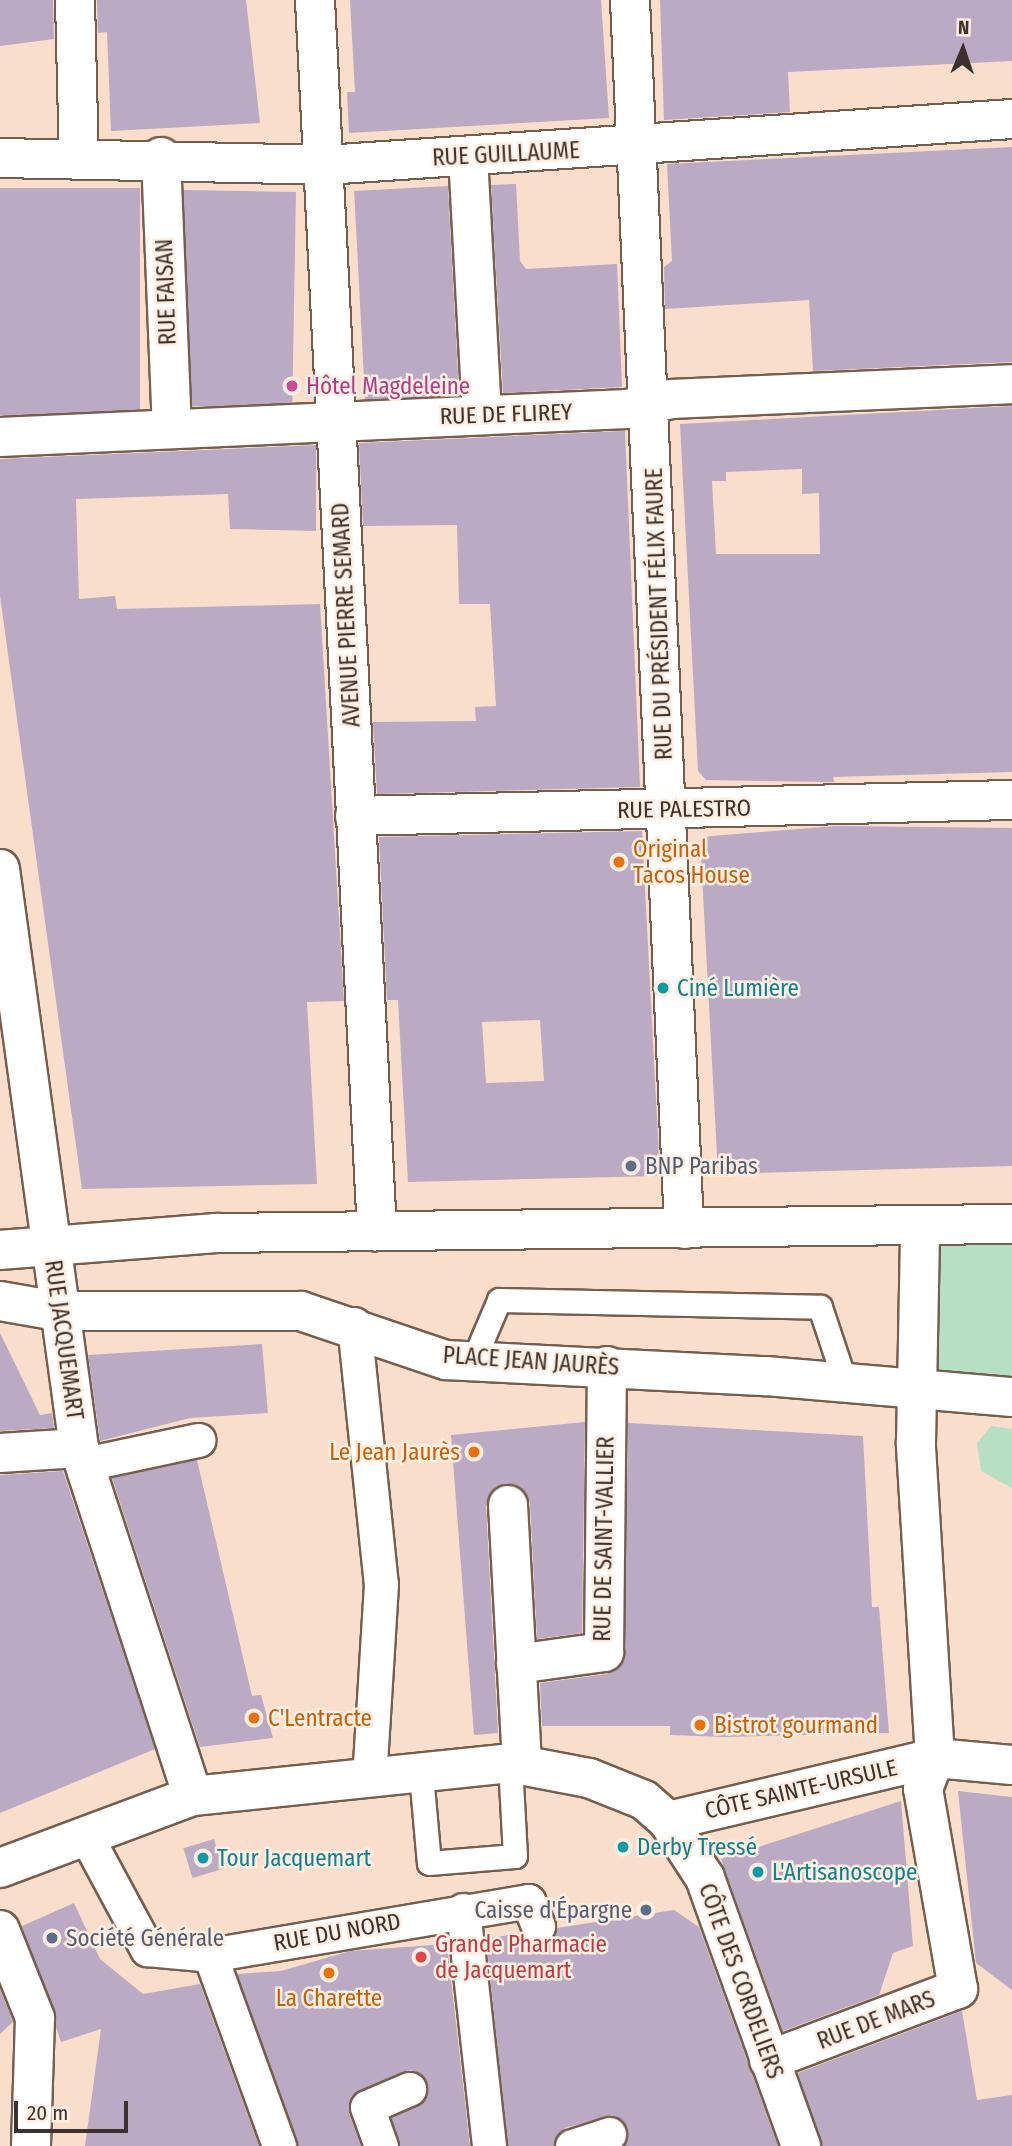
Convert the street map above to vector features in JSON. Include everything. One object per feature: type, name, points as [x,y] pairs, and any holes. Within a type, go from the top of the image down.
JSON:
[{"type":"street","points":[[75,0],[79,160]]},
{"type":"street","name":"AVENUE PIERRE SEMARD","points":[[316,0],[377,1231]]},
{"type":"street","name":"RUE DU PRÉSIDENT FÉLIX FAURE","points":[[630,0],[652,403],[665,810],[684,1229]]},
{"type":"street","name":"RUE GUILLAUME","points":[[0,158],[79,160],[161,157],[325,164],[1012,119]]},
{"type":"street","points":[[468,156],[482,415]]},
{"type":"street","name":"RUE FAISAN","points":[[161,157],[172,428]]},
{"type":"street","name":"RUE DE FLIREY","points":[[0,437],[482,415],[1012,384]]},
{"type":"street","name":"RUE PALESTRO","points":[[355,816],[1012,800]]},
{"type":"street","name":"RUE JACQUEMART","points":[[0,869],[9,1018],[51,1245],[57,1311],[82,1456],[193,1796]]},
{"type":"street","points":[[0,1250],[216,1233],[1012,1224]]},
{"type":"street","points":[[920,1225],[916,1443],[934,1758]]},
{"type":"street","name":"PLACE JEAN JAURÈS","points":[[0,1301],[57,1311],[267,1307],[354,1324],[446,1360],[607,1366],[845,1382],[1012,1397]]},
{"type":"street","points":[[354,1324],[381,1584],[369,1779]]},
{"type":"street","name":"RUE DE SAINT-VALLIER","points":[[516,1664],[604,1651],[607,1366]]},
{"type":"street","points":[[0,1453],[82,1456],[198,1440]]},
{"type":"street","points":[[508,1505],[516,1664],[516,1764]]},
{"type":"street","name":"CÔTE SAINTE-URSULE","points":[[668,1821],[934,1758],[1012,1765]]},
{"type":"street","name":"RUE DE MARS","points":[[769,2060],[958,1989],[923,1789],[934,1758]]},
{"type":"street","points":[[0,1868],[85,1834],[193,1796],[516,1764],[618,1788],[668,1821]]},
{"type":"street","name":"CÔTE DES CORDELIERS","points":[[668,1821],[705,1878],[801,2146]]},
{"type":"street","name":"RUE DU NORD","points":[[85,1834],[148,1949],[210,1955],[528,1901],[538,1926]]},
{"type":"street","points":[[463,1910],[489,2146]]},
{"type":"street","points":[[0,1930],[35,2018],[30,2146]]},
{"type":"street","points":[[210,1955],[279,2146]]},
{"type":"street","points":[[380,2146],[367,2107],[409,2089]]},
{"type":"street","points":[[572,2146],[609,2134]]},
{"type":"lane","points":[[473,1361],[499,1300],[820,1307],[845,1382]]},
{"type":"lane","points":[[421,1774],[429,1863],[515,1856],[516,1764]]},
{"type":"green space","points":[[939,1234],[1012,1234],[1012,1384],[939,1384]]},
{"type":"green space","points":[[991,1426],[1012,1429],[1012,1488],[981,1471],[977,1443]]},
{"type":"building","points":[[0,0],[53,0],[54,39],[0,46]]},
{"type":"building","points":[[97,0],[246,0],[260,123],[111,131],[107,32],[98,33]]},
{"type":"building","points":[[350,0],[601,0],[609,118],[349,133],[347,92],[355,92]]},
{"type":"building","points":[[660,0],[1012,0],[1012,61],[788,72],[790,112],[664,120]]},
{"type":"building","points":[[1012,147],[1012,362],[813,371],[809,300],[665,309],[664,267],[672,261],[667,164]]},
{"type":"building","points":[[516,184],[520,261],[526,269],[617,264],[622,387],[503,393],[491,185]]},
{"type":"building","points":[[448,186],[459,395],[365,400],[354,191]]},
{"type":"building","points":[[0,188],[140,188],[140,415],[0,415]]},
{"type":"building","points":[[184,190],[296,192],[292,408],[180,406]]},
{"type":"building","points":[[1012,406],[1012,772],[833,777],[834,782],[706,780],[698,771],[680,424]],"holes":[[[802,469],[802,494],[819,493],[820,554],[716,554],[712,481],[726,481],[726,472]]]},
{"type":"building","points":[[625,431],[640,787],[377,794],[373,722],[476,721],[475,707],[496,706],[490,604],[459,604],[457,525],[363,526],[359,443]]},
{"type":"building","points":[[316,445],[316,531],[230,529],[228,494],[76,499],[79,599],[115,596],[117,609],[320,604],[344,1001],[307,1002],[317,1184],[82,1189],[0,596],[0,459]]},
{"type":"building","points":[[835,826],[1012,828],[1012,1166],[718,1174],[700,837]]},
{"type":"building","points":[[642,831],[660,1176],[408,1182],[398,1000],[387,1000],[379,837]],"holes":[[[540,1020],[544,1081],[486,1083],[482,1022]]]},
{"type":"building","points":[[0,1333],[40,1415],[52,1413],[54,1428],[0,1431]]},
{"type":"building","points":[[262,1344],[268,1413],[190,1418],[100,1441],[88,1355]]},
{"type":"building","points":[[585,1422],[582,1633],[537,1639],[530,1503],[518,1486],[497,1486],[486,1506],[498,1733],[474,1735],[451,1435]]},
{"type":"building","points":[[628,1423],[863,1436],[872,1607],[879,1607],[889,1733],[724,1737],[670,1735],[670,1726],[542,1726],[540,1683],[607,1674],[624,1662]]},
{"type":"building","points":[[197,1460],[252,1696],[261,1695],[273,1738],[200,1747],[112,1478]]},
{"type":"building","points":[[63,1471],[155,1749],[0,1813],[0,1475]]},
{"type":"building","points":[[958,1791],[1012,1797],[1012,1990],[976,1963]]},
{"type":"building","points":[[901,1801],[913,1946],[893,1953],[879,1995],[783,2031],[721,1859]]},
{"type":"building","name":"Tour Jacquemart","points":[[214,1839],[223,1869],[192,1878],[183,1848]]},
{"type":"building","points":[[74,1903],[100,1959],[143,1994],[200,1984],[259,2146],[85,2146],[101,2029],[61,2042],[22,1926]]},
{"type":"building","points":[[674,1910],[699,1927],[778,2146],[624,2146],[627,2127],[612,2115],[565,2128],[553,2146],[508,2146],[486,1939],[520,1933],[527,1941],[544,1944],[557,1928]]},
{"type":"building","points":[[447,1944],[470,2146],[400,2146],[391,2118],[417,2106],[428,2092],[426,2081],[411,2070],[351,2096],[349,2113],[361,2146],[298,2146],[237,1974],[281,1971],[350,1951]]},
{"type":"building","points":[[0,1989],[13,2022],[0,2034]]},
{"type":"building","points":[[962,2011],[977,2100],[1012,2095],[1012,2146],[822,2146],[798,2073]]},
{"type":"place","name":"Hôtel Magdeleine","points":[[292,386]]},
{"type":"place","name":"Original Tacos House","points":[[619,862]]},
{"type":"place","name":"Ciné Lumière","points":[[663,988]]},
{"type":"place","name":"BNP Paribas","points":[[631,1166]]},
{"type":"place","name":"Le Jean Jaurès","points":[[474,1452]]},
{"type":"place","name":"C'Lentracte","points":[[254,1718]]},
{"type":"place","name":"Bistrot gourmand","points":[[700,1725]]},
{"type":"place","name":"Derby Tressé","points":[[623,1847]]},
{"type":"place","name":"Tour Jacquemart","points":[[203,1858]]},
{"type":"place","name":"L'Artisanoscope","points":[[758,1872]]},
{"type":"place","name":"Caisse d'Épargne","points":[[646,1910]]},
{"type":"place","name":"Société Générale","points":[[52,1938]]},
{"type":"place","name":"Grande Pharmacie de Jacquemart","points":[[421,1957]]},
{"type":"place","name":"La Charette","points":[[329,1973]]}]
